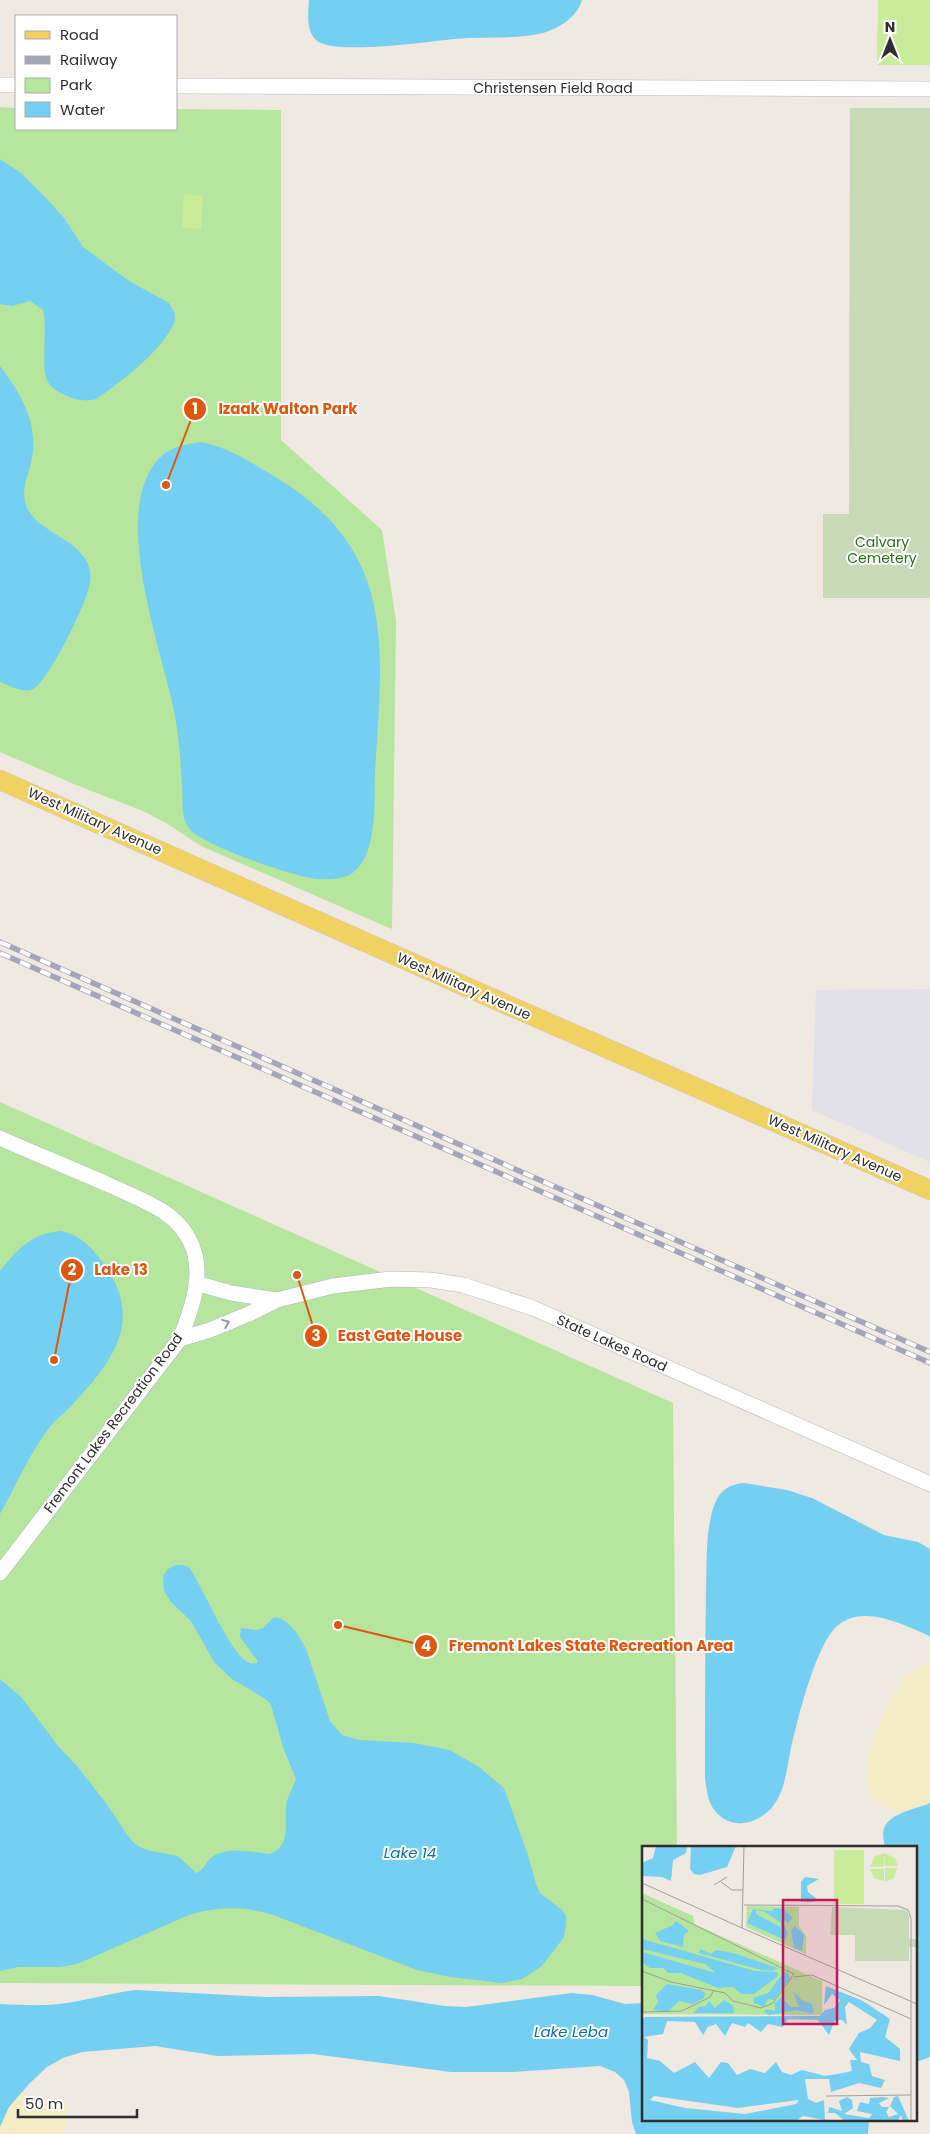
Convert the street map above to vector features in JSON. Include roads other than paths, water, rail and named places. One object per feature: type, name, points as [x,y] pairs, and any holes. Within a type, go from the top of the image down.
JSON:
[{"type":"main road","name":"West Military Avenue","points":[[0,780],[930,1190]]},
{"type":"street","points":[[0,84],[15,85]]},
{"type":"street","name":"Christensen Field Road","points":[[178,86],[930,89]]},
{"type":"street","name":"Fremont Lakes Recreation Road","points":[[0,1138],[133,1196],[164,1212],[173,1219],[190,1241],[196,1261],[196,1283],[193,1304],[180,1340],[0,1573]]},
{"type":"street","name":"State Lakes Road","points":[[180,1340],[234,1320],[277,1300],[333,1286],[391,1279],[442,1281],[480,1289],[532,1308],[930,1484]]},
{"type":"street","name":"State Lakes Road","points":[[196,1283],[224,1291],[277,1300]]},
{"type":"water","points":[[309,0],[582,0],[572,17],[556,28],[543,33],[383,46],[342,47],[326,45],[316,40],[313,36],[309,27]]},
{"type":"water","points":[[0,159],[21,173],[45,197],[64,218],[83,247],[129,281],[169,303],[175,314],[175,320],[170,331],[152,353],[117,384],[96,399],[85,400],[70,397],[56,390],[48,382],[44,358],[45,327],[43,310],[30,301],[12,306],[0,304]]},
{"type":"water","points":[[0,366],[22,400],[31,424],[33,449],[24,491],[29,511],[44,527],[65,540],[82,555],[88,564],[90,573],[90,584],[86,596],[57,658],[40,683],[29,690],[21,690],[0,682]]},
{"type":"water","points":[[201,442],[222,448],[250,462],[277,478],[317,507],[345,538],[363,571],[374,607],[379,645],[380,685],[374,813],[373,828],[366,855],[360,866],[351,874],[343,877],[318,879],[307,877],[248,859],[209,842],[196,834],[188,827],[184,818],[180,752],[175,715],[143,579],[138,542],[139,507],[147,477],[164,454],[177,447]]},
{"type":"water","points":[[60,1231],[80,1239],[95,1252],[104,1264],[116,1284],[122,1303],[123,1321],[119,1338],[101,1371],[42,1438],[0,1514],[0,1271],[19,1249],[33,1239],[40,1235]]},
{"type":"water","points":[[744,1483],[787,1490],[812,1498],[884,1535],[918,1542],[930,1549],[930,1636],[896,1622],[871,1616],[847,1619],[837,1626],[821,1650],[814,1667],[802,1704],[780,1795],[767,1813],[760,1818],[744,1823],[736,1823],[727,1821],[713,1808],[707,1794],[705,1778],[707,1558],[708,1535],[717,1498],[726,1488]]},
{"type":"water","name":"Lake 14","points":[[176,1565],[189,1567],[232,1645],[239,1655],[249,1663],[257,1663],[257,1660],[240,1637],[241,1628],[257,1630],[263,1628],[274,1617],[289,1624],[306,1649],[330,1721],[342,1735],[359,1740],[414,1743],[450,1750],[479,1767],[504,1788],[540,1893],[562,1910],[566,1916],[564,1937],[542,1966],[522,1979],[502,1983],[450,1977],[417,1970],[273,1915],[231,1908],[189,1915],[77,1964],[60,1967],[18,1967],[0,1971],[0,1679],[22,1698],[59,1747],[106,1803],[130,1839],[138,1846],[147,1850],[178,1856],[196,1873],[212,1857],[226,1852],[241,1851],[270,1854],[277,1850],[285,1838],[287,1801],[296,1779],[284,1750],[271,1705],[267,1700],[232,1679],[214,1662],[191,1621],[171,1602],[164,1591],[163,1576],[168,1569]]},
{"type":"water","points":[[930,1803],[930,2057],[918,2061],[918,1846],[885,1846],[883,1838],[884,1828],[887,1823],[892,1818]]},
{"type":"water","name":"Lake Leba","points":[[136,1990],[266,1997],[379,1996],[445,2006],[466,2007],[571,1993],[592,1995],[625,2004],[642,2003],[642,2122],[869,2122],[868,2134],[636,2134],[632,2122],[629,2092],[624,2080],[615,2072],[600,2066],[513,2072],[451,2072],[313,2054],[218,2056],[155,2046],[82,2052],[63,2058],[47,2067],[30,2083],[9,2107],[0,2127],[0,2004],[59,2004]]},
{"type":"railway","points":[[0,942],[930,1352]]},
{"type":"railway","points":[[0,953],[930,1363]]},
{"type":"place","name":"Izaak Walton Park","points":[[166,485]]},
{"type":"place","name":"East Gate House","points":[[297,1275]]},
{"type":"place","name":"Lake 13","points":[[54,1360]]},
{"type":"place","name":"Fremont Lakes State Recreation Area","points":[[338,1625]]},
{"type":"park label","name":"Calvary Cemetery","points":[[882,550]]}]
